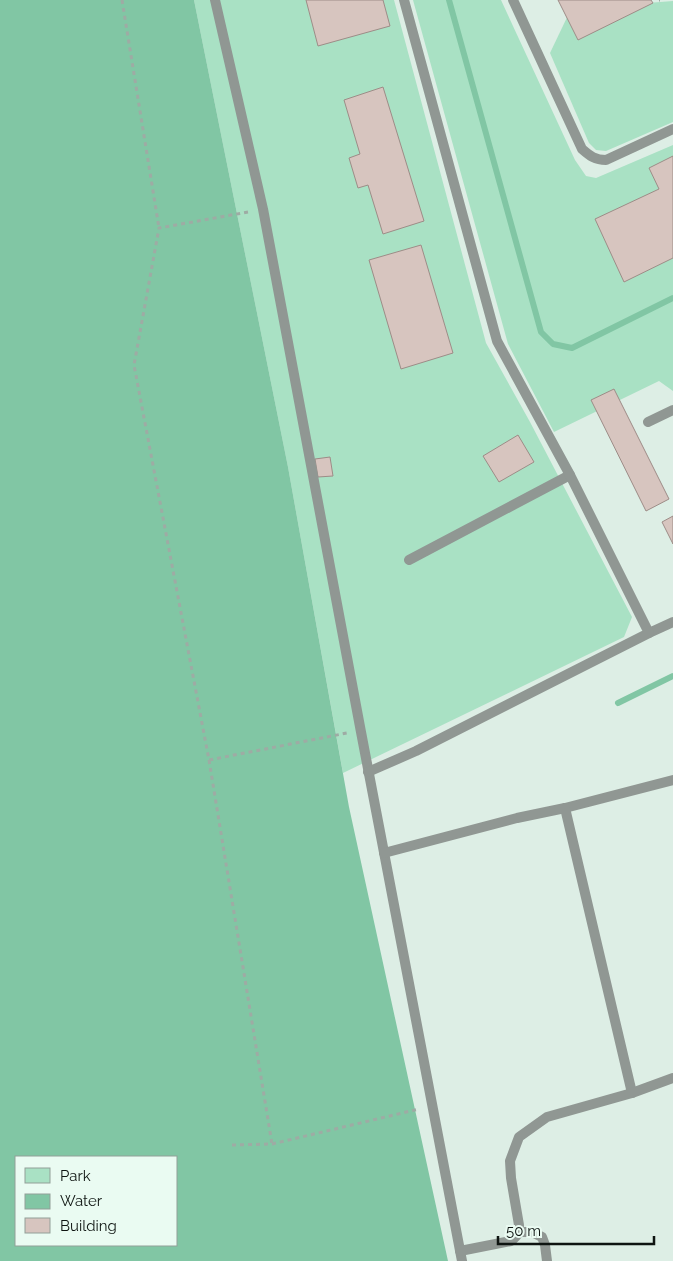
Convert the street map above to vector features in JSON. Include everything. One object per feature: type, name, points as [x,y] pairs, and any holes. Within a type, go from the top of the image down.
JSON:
[{"type":"lane","points":[[215,0],[263,209],[461,1256],[511,1241],[519,1232],[532,1232],[542,1237],[547,1261]]},
{"type":"lane","points":[[404,0],[497,341],[570,475],[649,633]]},
{"type":"lane","points":[[513,0],[582,149],[590,156],[597,160],[606,160],[673,129]]},
{"type":"lane","points":[[648,422],[673,410]]},
{"type":"lane","points":[[409,560],[570,475]]},
{"type":"lane","points":[[368,772],[416,751],[673,622]]},
{"type":"lane","points":[[384,853],[673,780]]},
{"type":"lane","points":[[565,808],[632,1093]]},
{"type":"lane","points":[[519,1232],[510,1162],[519,1138],[547,1117],[632,1093],[673,1078]]},
{"type":"path","points":[[122,0],[159,228],[134,365],[209,760],[272,1144]]},
{"type":"path","points":[[159,228],[263,209]]},
{"type":"path","points":[[209,760],[345,733],[361,732]]},
{"type":"path","points":[[232,1145],[272,1144],[420,1109]]},
{"type":"green space","points":[[194,0],[394,0],[486,343],[530,422],[632,617],[624,637],[343,773],[288,467]]},
{"type":"green space","points":[[413,0],[501,0],[575,160],[586,176],[596,178],[673,145],[673,391],[659,381],[554,432],[508,344]]},
{"type":"green space","points":[[673,1],[673,122],[606,151],[596,150],[589,143],[550,53],[571,9]]},
{"type":"water","points":[[0,0],[194,0],[288,467],[349,807],[448,1261],[0,1261]]},
{"type":"building","points":[[306,0],[383,0],[390,26],[318,46]]},
{"type":"building","points":[[558,0],[651,0],[653,3],[578,40]]},
{"type":"building","points":[[383,87],[424,221],[383,234],[368,185],[358,188],[349,158],[360,154],[344,100]]},
{"type":"building","points":[[673,156],[673,258],[624,282],[595,219],[659,189],[649,168]]},
{"type":"building","points":[[421,245],[453,353],[401,369],[369,260]]},
{"type":"building","points":[[614,389],[669,499],[646,511],[591,400]]},
{"type":"building","points":[[518,435],[534,462],[499,482],[483,456]]},
{"type":"building","points":[[330,457],[333,476],[318,477],[315,459]]},
{"type":"building","points":[[673,516],[673,544],[662,522]]},
{"type":"waterway","points":[[449,0],[541,332],[553,344],[572,348],[673,298]]},
{"type":"waterway","points":[[618,703],[673,676]]}]
